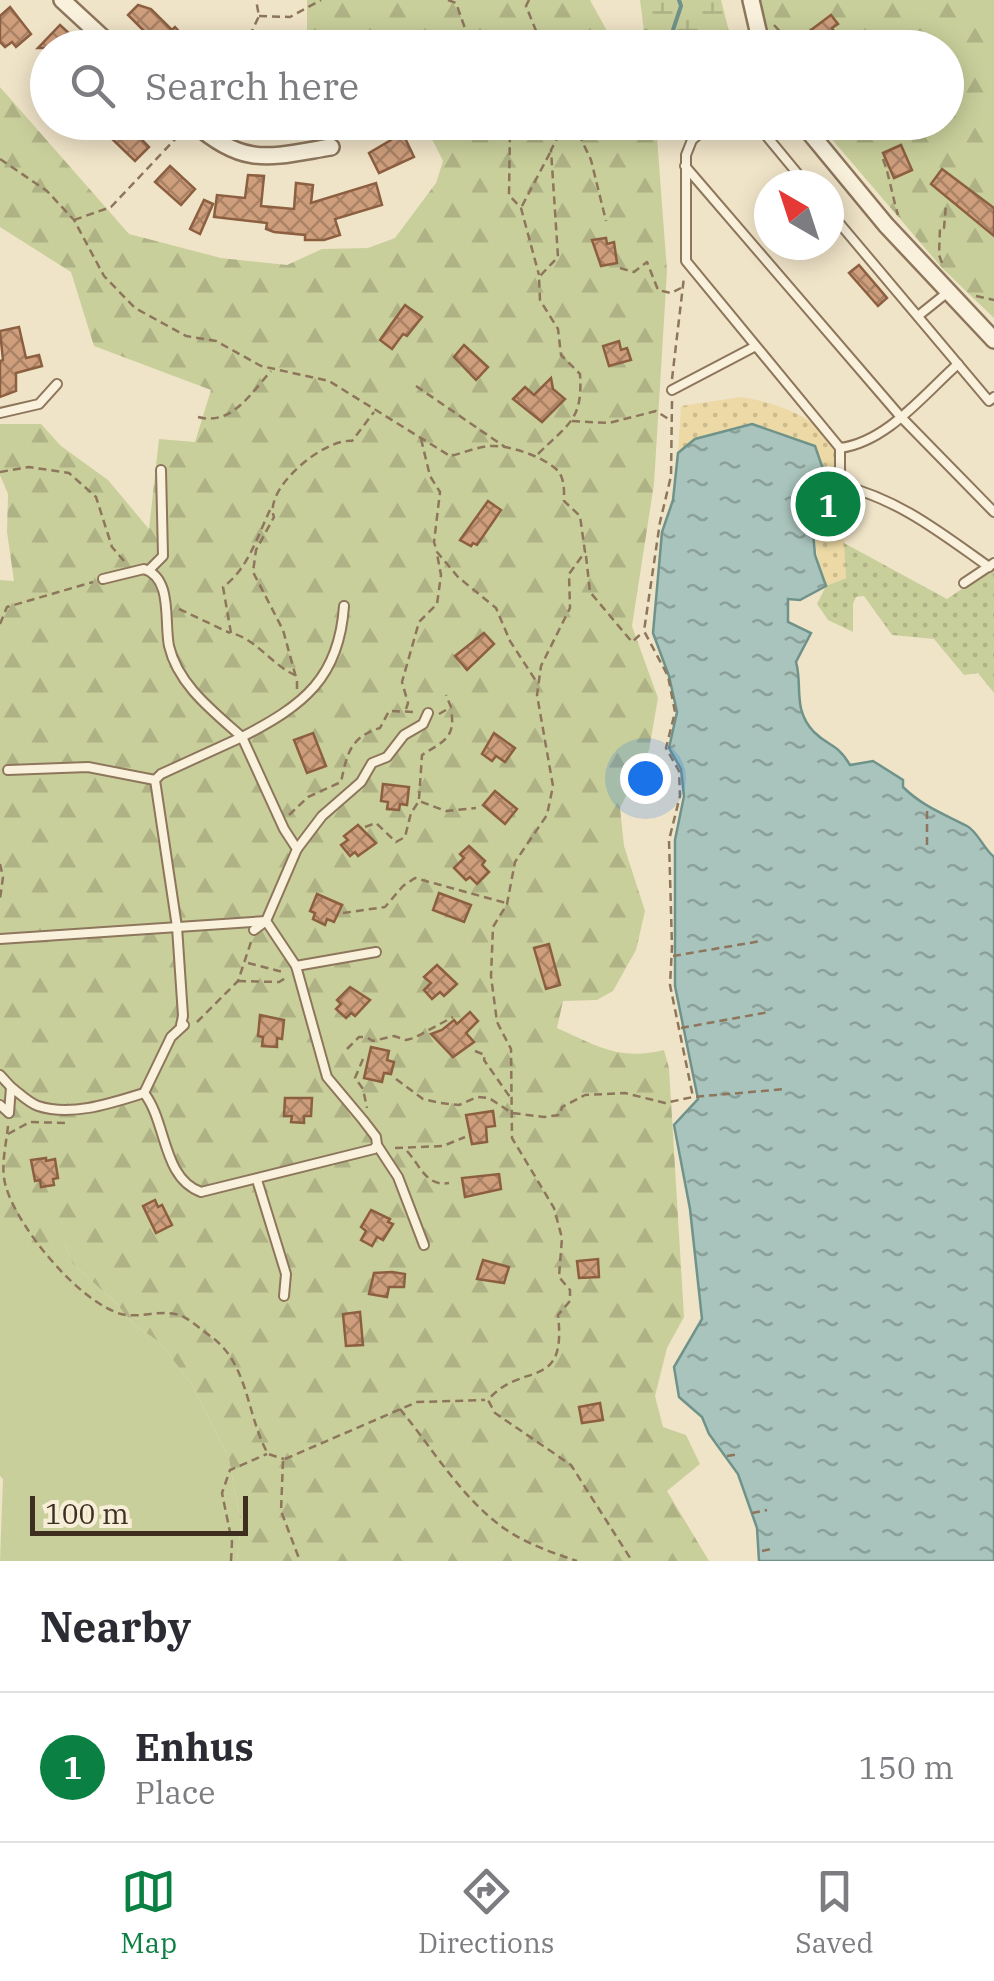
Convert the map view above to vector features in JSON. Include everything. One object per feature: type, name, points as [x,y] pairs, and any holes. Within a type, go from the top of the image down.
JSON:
[{"type":"street","points":[[62,0],[94,30]]},
{"type":"street","points":[[751,0],[758,30]]},
{"type":"street","points":[[214,140],[262,159],[331,147]]},
{"type":"street","points":[[814,140],[994,340]]},
{"type":"lane","points":[[692,140],[684,166],[686,261],[840,448],[840,485],[870,492],[906,508],[992,565],[964,583]]},
{"type":"lane","points":[[770,140],[795,170]]},
{"type":"lane","points":[[684,166],[900,416],[994,512]]},
{"type":"lane","points":[[844,228],[992,402]]},
{"type":"lane","points":[[918,316],[948,292]]},
{"type":"lane","points":[[672,390],[754,347]]},
{"type":"lane","points":[[840,448],[858,446],[886,429],[958,364]]},
{"type":"lane","points":[[0,413],[39,404],[57,384]]},
{"type":"lane","points":[[103,579],[150,569],[163,556],[161,470]]},
{"type":"lane","points":[[150,569],[162,587],[168,644],[175,665],[204,702],[242,737],[297,849]]},
{"type":"lane","points":[[155,780],[242,737],[295,706],[317,686],[332,662],[342,632],[344,606]]},
{"type":"lane","points":[[254,930],[266,920],[297,849],[322,816],[361,782],[372,763],[387,757],[404,735],[424,724],[428,713]]},
{"type":"lane","points":[[8,770],[88,767],[155,780]]},
{"type":"lane","points":[[144,1094],[171,1037],[183,1025],[184,1016],[155,780]]},
{"type":"lane","points":[[0,939],[266,920]]},
{"type":"lane","points":[[266,920],[297,970],[326,1078],[376,1137],[398,1178],[424,1245]]},
{"type":"lane","points":[[297,970],[306,962],[376,952]]},
{"type":"lane","points":[[0,1075],[38,1106],[87,1108],[144,1094]]},
{"type":"lane","points":[[0,1105],[9,1113],[11,1087]]},
{"type":"lane","points":[[144,1094],[156,1111],[176,1172],[201,1192],[380,1148]]},
{"type":"lane","points":[[258,1180],[286,1274],[284,1296]]},
{"type":"path","points":[[252,30],[259,16],[256,0]]},
{"type":"path","points":[[259,16],[290,18],[321,0]]},
{"type":"path","points":[[448,0],[457,1],[466,30]]},
{"type":"path","points":[[529,0],[526,6],[536,30]]},
{"type":"path","points":[[74,220],[112,206],[175,140]]},
{"type":"path","points":[[331,147],[340,140]]},
{"type":"path","points":[[510,140],[509,195],[521,208],[540,277],[540,300],[558,329],[561,355],[580,374],[582,404],[537,455]]},
{"type":"path","points":[[521,208],[556,140]]},
{"type":"path","points":[[581,140],[606,221]]},
{"type":"path","points":[[540,277],[558,256],[551,150]]},
{"type":"path","points":[[0,159],[47,191],[74,220],[104,276],[134,308],[186,336],[216,341],[261,366],[329,380],[450,456],[492,446],[537,455],[556,470],[564,482],[564,501],[580,516],[590,592],[632,642],[644,631]]},
{"type":"path","points":[[883,159],[892,183],[892,197]]},
{"type":"path","points":[[939,254],[946,204]]},
{"type":"path","points":[[686,261],[673,358],[671,476],[644,631],[668,676],[676,712],[666,748],[679,771],[680,796],[668,840],[670,986],[693,1096]]},
{"type":"path","points":[[620,268],[634,272],[647,262],[658,290],[671,293],[683,287]]},
{"type":"path","points":[[198,417],[215,419],[234,411],[274,368]]},
{"type":"path","points":[[416,386],[491,434],[507,449]]},
{"type":"path","points":[[231,634],[224,587],[237,577],[274,496],[290,474],[328,444],[352,441],[375,411]]},
{"type":"path","points":[[570,421],[609,424],[656,411],[671,420]]},
{"type":"path","points":[[406,711],[408,703],[402,682],[406,665],[419,622],[436,604],[441,574],[434,542],[440,492],[430,476],[420,438]]},
{"type":"path","points":[[0,472],[51,468],[68,473],[86,486],[96,497],[112,547],[130,571]]},
{"type":"path","points":[[270,509],[274,517],[256,550],[253,572],[274,608],[295,675],[295,706]]},
{"type":"path","points":[[437,552],[458,577],[496,608],[510,641],[538,685]]},
{"type":"path","points":[[488,1400],[500,1386],[547,1370],[560,1338],[558,1315],[570,1301],[570,1290],[559,1276],[562,1238],[554,1208],[512,1138],[511,1049],[497,1022],[491,976],[492,927],[507,904],[515,862],[546,815],[552,786],[538,685],[541,666],[570,608],[569,574],[585,552]]},
{"type":"path","points":[[0,624],[7,607],[103,579]]},
{"type":"path","points":[[166,610],[184,609],[201,621],[241,635],[273,663],[295,675]]},
{"type":"path","points":[[365,827],[376,822],[396,842],[405,837],[411,813],[419,801],[422,755],[448,737],[454,725],[446,695]]},
{"type":"path","points":[[284,829],[288,816],[308,797],[342,782],[348,748],[364,733],[380,728],[389,712],[440,714],[451,707]]},
{"type":"path","points":[[419,801],[446,811],[476,808]]},
{"type":"path","points":[[927,806],[927,845]]},
{"type":"path","points":[[0,864],[0,899]]},
{"type":"path","points":[[343,913],[385,906],[416,878],[507,904]]},
{"type":"path","points":[[183,1025],[196,1022],[238,981],[254,930]]},
{"type":"path","points":[[672,956],[760,941]]},
{"type":"path","points":[[246,963],[265,970],[297,970]]},
{"type":"path","points":[[238,981],[279,982],[297,970]]},
{"type":"path","points":[[680,1028],[769,1012]]},
{"type":"path","points":[[346,1049],[366,1036],[373,1041],[394,1036],[414,1038],[453,1017]]},
{"type":"path","points":[[475,1051],[485,1055],[484,1060],[512,1100]]},
{"type":"path","points":[[364,1059],[355,1078],[366,1100],[364,1120]]},
{"type":"path","points":[[396,1078],[423,1099],[459,1105],[488,1098],[512,1113],[544,1117],[560,1115],[562,1106],[585,1095],[625,1092],[665,1103],[693,1096],[786,1089]]},
{"type":"path","points":[[87,1108],[64,1125],[30,1122],[7,1134],[5,1185],[14,1206],[38,1245],[66,1276],[107,1309],[125,1316],[182,1316],[213,1338],[248,1392],[259,1438],[268,1454]]},
{"type":"path","points":[[380,1148],[443,1146],[466,1137]]},
{"type":"path","points":[[404,1148],[429,1180],[449,1183]]},
{"type":"path","points":[[231,1561],[232,1542],[222,1493],[230,1470],[268,1454],[284,1459],[417,1402],[441,1398],[488,1400]]},
{"type":"path","points":[[488,1400],[495,1413],[571,1465],[632,1561]]},
{"type":"path","points":[[400,1410],[465,1492],[504,1528],[546,1551],[578,1561]]},
{"type":"path","points":[[727,1456],[739,1454]]},
{"type":"path","points":[[284,1459],[281,1511],[300,1561]]},
{"type":"path","points":[[752,1512],[766,1510]]},
{"type":"path","points":[[762,1551],[771,1550]]},
{"type":"green space","points":[[307,0],[590,0],[607,30],[307,30]]},
{"type":"green space","points":[[640,0],[721,0],[729,30],[644,30]]},
{"type":"green space","points":[[757,0],[994,0],[994,318],[942,268],[833,140],[964,140],[964,30],[763,30]]},
{"type":"green space","points":[[0,87],[30,121],[30,140],[47,140],[129,234],[221,258],[287,265],[322,249],[368,248],[395,238],[436,183],[443,161],[432,140],[657,140],[667,271],[654,484],[632,626],[658,698],[649,750],[620,808],[624,846],[645,911],[636,950],[613,991],[597,1000],[563,1001],[557,1028],[621,1053],[664,1050],[669,1068],[684,1317],[667,1348],[655,1396],[663,1427],[686,1435],[700,1464],[667,1491],[709,1561],[237,1561],[241,1524],[229,1459],[191,1383],[158,1341],[134,1325],[73,1264],[65,1244],[29,1243],[13,1217],[0,1226],[0,580],[14,581],[7,532],[8,494],[0,475],[0,424],[41,424],[61,446],[108,480],[149,529],[159,439],[195,442],[211,390],[94,346],[71,272],[0,227]]},
{"type":"green space","points":[[844,543],[947,599],[994,567],[994,693],[978,673],[964,675],[934,639],[892,635],[864,596],[856,597],[853,604],[853,632],[828,620],[817,604],[826,586],[846,578]]},
{"type":"green space","points":[[13,1216],[65,1244],[73,1264],[134,1325],[158,1341],[191,1383],[229,1459],[241,1524],[237,1561],[0,1561],[0,1226]]},
{"type":"sand","points":[[741,397],[795,413],[840,448],[846,578],[826,586],[818,557],[814,513],[823,469],[680,449],[678,453],[681,406]]},
{"type":"water","points":[[752,424],[815,446],[823,469],[812,520],[815,555],[826,586],[800,600],[788,599],[788,622],[811,633],[796,662],[800,706],[807,723],[850,765],[873,761],[903,780],[903,787],[918,799],[971,829],[994,857],[994,1561],[759,1561],[757,1528],[738,1474],[709,1434],[702,1417],[679,1397],[674,1367],[702,1319],[690,1209],[674,1125],[698,1099],[675,986],[675,840],[684,796],[681,769],[669,748],[677,712],[653,633],[662,532],[673,500],[678,453],[695,439]]},
{"type":"building","points":[[138,5],[151,9],[172,30],[143,30],[128,15]]},
{"type":"building","points":[[10,7],[30,35],[16,47],[12,42],[5,47],[0,42],[0,16]]},
{"type":"building","points":[[831,15],[838,24],[833,30],[811,30]]},
{"type":"building","points":[[113,140],[142,140],[149,147],[135,161]]},
{"type":"building","points":[[391,140],[406,140],[414,157],[379,173],[369,153]]},
{"type":"building","points":[[901,145],[912,170],[894,178],[883,153]]},
{"type":"building","points":[[170,166],[195,189],[181,205],[155,182]]},
{"type":"building","points":[[942,169],[994,208],[994,236],[931,184]]},
{"type":"building","points":[[248,175],[264,176],[261,206],[294,209],[296,183],[313,185],[311,203],[376,183],[382,205],[335,219],[340,235],[324,240],[305,240],[305,235],[274,232],[266,229],[267,223],[214,217],[217,195],[245,198]]},
{"type":"building","points":[[204,200],[213,204],[200,234],[190,229]]},
{"type":"building","points":[[606,238],[607,244],[614,242],[617,263],[601,266],[592,240]]},
{"type":"building","points":[[859,265],[887,298],[878,306],[849,273]]},
{"type":"building","points":[[405,305],[422,317],[392,349],[380,340]]},
{"type":"building","points":[[19,327],[26,358],[39,355],[42,366],[16,373],[16,391],[0,397],[0,331]]},
{"type":"building","points":[[619,341],[621,350],[627,348],[631,360],[609,366],[603,346]]},
{"type":"building","points":[[464,345],[488,367],[476,380],[454,357]]},
{"type":"building","points":[[551,378],[553,389],[565,399],[542,422],[513,399],[525,387],[534,395]]},
{"type":"building","points":[[488,501],[501,510],[477,545],[471,546],[460,540]]},
{"type":"building","points":[[484,633],[494,644],[467,670],[455,656]]},
{"type":"building","points":[[313,733],[326,766],[307,773],[294,740]]},
{"type":"building","points":[[494,733],[515,748],[505,762],[496,756],[492,761],[482,754]]},
{"type":"building","points":[[383,784],[409,787],[407,805],[400,804],[399,810],[387,809],[388,802],[381,801]]},
{"type":"building","points":[[495,791],[517,809],[505,824],[483,805]]},
{"type":"building","points":[[358,825],[376,843],[358,856],[355,852],[350,856],[341,845],[348,840],[344,836]]},
{"type":"building","points":[[469,846],[485,861],[482,865],[489,872],[477,884],[454,868]]},
{"type":"building","points":[[439,893],[471,905],[464,922],[433,910]]},
{"type":"building","points":[[317,894],[342,905],[334,922],[327,919],[325,925],[313,919],[315,913],[310,911]]},
{"type":"building","points":[[549,944],[560,985],[546,989],[534,948]]},
{"type":"building","points":[[437,965],[457,984],[444,996],[440,992],[432,999],[424,990],[431,983],[424,977]]},
{"type":"building","points":[[350,987],[370,1000],[355,1016],[351,1013],[346,1018],[336,1009],[341,1004],[337,1000]]},
{"type":"building","points":[[470,1012],[478,1021],[466,1033],[474,1042],[453,1057],[431,1034],[454,1020],[457,1024]]},
{"type":"building","points":[[260,1015],[284,1020],[277,1047],[262,1046],[263,1037],[258,1036]]},
{"type":"building","points":[[371,1047],[389,1051],[387,1060],[394,1062],[391,1074],[384,1073],[382,1082],[364,1078]]},
{"type":"building","points":[[285,1098],[312,1098],[311,1116],[304,1116],[304,1123],[291,1122],[292,1116],[284,1116]]},
{"type":"building","points":[[493,1111],[495,1126],[486,1127],[487,1142],[472,1144],[466,1115]]},
{"type":"building","points":[[55,1159],[58,1178],[53,1179],[54,1185],[41,1187],[40,1180],[35,1181],[31,1160]]},
{"type":"building","points":[[499,1174],[501,1189],[465,1197],[462,1178]]},
{"type":"building","points":[[155,1200],[172,1225],[156,1233],[143,1206]]},
{"type":"building","points":[[371,1210],[393,1224],[383,1240],[377,1237],[372,1246],[361,1240],[366,1231],[361,1227]]},
{"type":"building","points":[[598,1259],[599,1277],[579,1278],[577,1261]]},
{"type":"building","points":[[483,1260],[509,1267],[504,1283],[477,1279]]},
{"type":"building","points":[[374,1273],[405,1274],[404,1287],[389,1287],[387,1297],[369,1294]]},
{"type":"building","points":[[360,1312],[363,1345],[346,1346],[343,1314]]},
{"type":"building","points":[[600,1403],[603,1420],[582,1423],[579,1407]]},
{"type":"waterway","points":[[673,30],[681,6],[679,0]]},
{"type":"place","name":"Enhus","points":[[828,504]]}]
